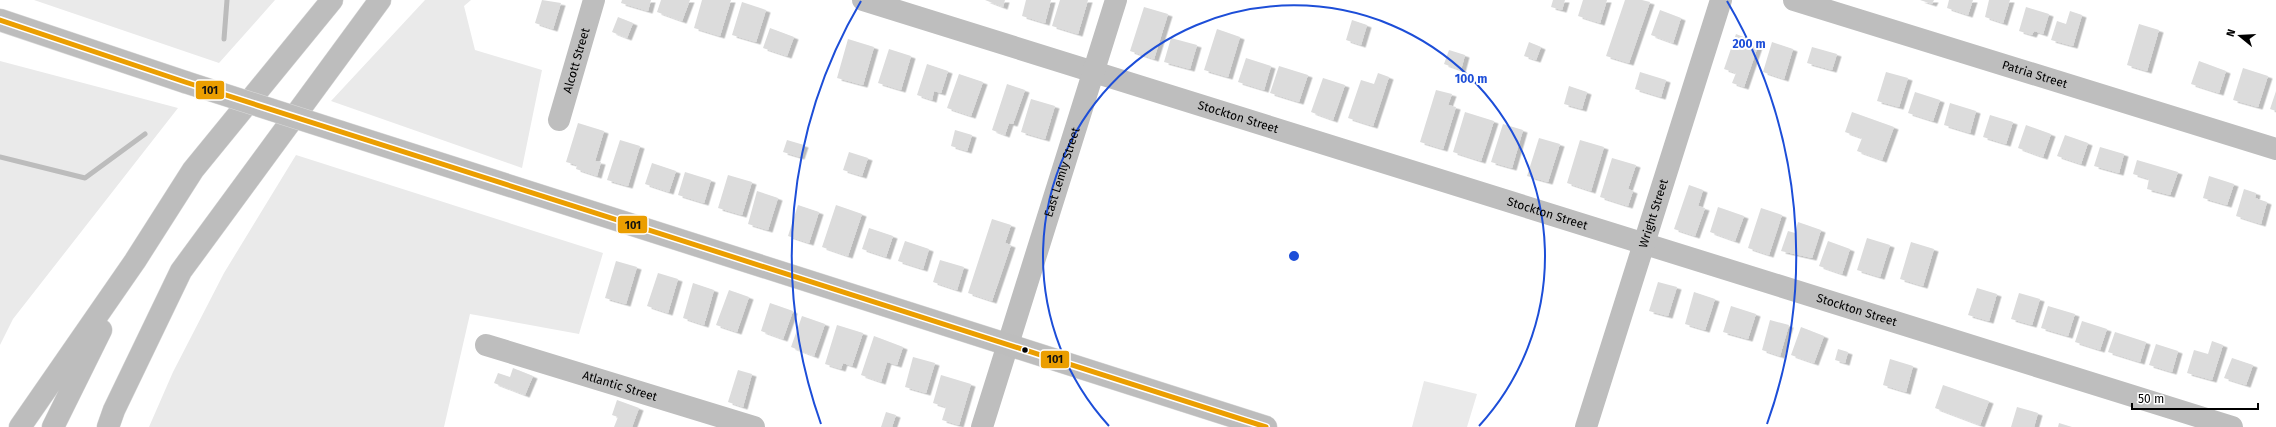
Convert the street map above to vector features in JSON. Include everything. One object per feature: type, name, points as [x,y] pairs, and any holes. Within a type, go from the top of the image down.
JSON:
[{"type":"main road","points":[[20,427],[135,261],[193,170],[332,0]]},
{"type":"main road","points":[[108,427],[114,410],[182,271],[380,0]]},
{"type":"main road","points":[[0,20],[185,82],[1266,427]]},
{"type":"main road","points":[[53,427],[135,261]]},
{"type":"street","name":"Alcott Street","points":[[559,120],[594,0]]},
{"type":"street","name":"Stockton Street","points":[[863,0],[2232,427]]},
{"type":"street","name":"East Lemly Street","points":[[982,427],[1116,0]]},
{"type":"street","name":"Wright Street","points":[[1586,427],[1721,0]]},
{"type":"street","name":"Patria Street","points":[[1794,0],[2276,149]]},
{"type":"street","name":"Atlantic Street","points":[[486,345],[754,427]]},
{"type":"shaded area","points":[[34,0],[275,0],[219,63]]},
{"type":"shaded area","points":[[425,0],[471,0],[464,6],[475,50],[542,70],[522,168],[331,101]]},
{"type":"shaded area","points":[[0,61],[178,108],[13,319],[0,345]]},
{"type":"shaded area","points":[[296,155],[603,253],[579,334],[470,314],[444,427],[149,427],[173,372],[224,273]]},
{"type":"shaded area","points":[[1424,381],[1477,394],[1467,427],[1412,427]]},
{"type":"building","points":[[542,0],[561,3],[553,29],[535,23]]},
{"type":"building","points":[[622,0],[651,0],[648,11],[621,3]]},
{"type":"building","points":[[661,0],[690,0],[682,21],[657,12]]},
{"type":"building","points":[[702,0],[731,0],[720,36],[694,28]]},
{"type":"building","points":[[985,0],[1005,0],[1003,7]]},
{"type":"building","points":[[1026,0],[1051,0],[1045,23],[1022,16]]},
{"type":"building","points":[[1060,0],[1088,0],[1078,34],[1052,26]]},
{"type":"building","points":[[1553,0],[1565,0],[1562,10],[1551,7]]},
{"type":"building","points":[[1583,0],[1607,0],[1600,23],[1578,16]]},
{"type":"building","points":[[1625,0],[1642,0],[1650,2],[1629,63],[1606,56]]},
{"type":"building","points":[[1920,0],[1934,0],[1932,4]]},
{"type":"building","points":[[1949,0],[1973,0],[1968,15],[1947,8]]},
{"type":"building","points":[[1989,0],[2010,0],[2003,23],[1985,17]]},
{"type":"building","points":[[742,2],[766,10],[756,42],[732,35]]},
{"type":"building","points":[[1144,7],[1168,14],[1154,59],[1130,51]]},
{"type":"building","points":[[2026,7],[2049,14],[2043,34],[2034,31],[2032,35],[2019,31]]},
{"type":"building","points":[[1660,10],[1681,18],[1673,43],[1651,35]]},
{"type":"building","points":[[2070,11],[2082,15],[2073,46],[2051,40],[2057,21],[2066,24]]},
{"type":"building","points":[[618,17],[633,23],[627,38],[612,32]]},
{"type":"building","points":[[1352,20],[1367,25],[1361,45],[1346,40]]},
{"type":"building","points":[[2139,24],[2159,30],[2147,71],[2127,65]]},
{"type":"building","points":[[770,28],[794,37],[787,56],[763,48]]},
{"type":"building","points":[[1217,29],[1240,37],[1228,77],[1204,70]]},
{"type":"building","points":[[1736,34],[1759,43],[1744,87],[1732,83],[1736,73],[1724,69]]},
{"type":"building","points":[[1171,38],[1197,45],[1190,69],[1164,62]]},
{"type":"building","points":[[848,39],[874,47],[863,85],[837,78]]},
{"type":"building","points":[[1529,42],[1541,47],[1536,60],[1524,56]]},
{"type":"building","points":[[1772,42],[1793,49],[1784,79],[1763,72]]},
{"type":"building","points":[[1812,47],[1837,54],[1832,70],[1807,63]]},
{"type":"building","points":[[889,49],[911,56],[901,90],[878,83]]},
{"type":"building","points":[[1449,50],[1465,55],[1461,70],[1444,64]]},
{"type":"building","points":[[1246,58],[1271,66],[1264,90],[1238,82]]},
{"type":"building","points":[[2199,61],[2226,71],[2219,93],[2191,84]]},
{"type":"building","points":[[927,64],[948,71],[941,93],[934,91],[932,100],[917,95]]},
{"type":"building","points":[[1279,66],[1308,75],[1299,102],[1270,93]]},
{"type":"building","points":[[2243,68],[2268,76],[2258,107],[2233,100]]},
{"type":"building","points":[[1640,72],[1666,80],[1661,97],[1635,89]]},
{"type":"building","points":[[1886,72],[1908,78],[1899,107],[1877,101]]},
{"type":"building","points":[[1378,73],[1389,77],[1373,126],[1348,118],[1361,80],[1374,84]]},
{"type":"building","points":[[959,74],[983,82],[971,116],[947,108]]},
{"type":"building","points":[[1323,78],[1345,85],[1333,120],[1311,112]]},
{"type":"building","points":[[1007,84],[1025,90],[1013,124],[1009,123],[1005,135],[992,130]]},
{"type":"building","points":[[1569,86],[1587,92],[1582,109],[1564,104]]},
{"type":"building","points":[[1436,90],[1452,94],[1448,105],[1456,107],[1443,149],[1420,142]]},
{"type":"building","points":[[2276,91],[2276,111],[2270,109]]},
{"type":"building","points":[[1915,92],[1940,100],[1933,121],[1908,113]]},
{"type":"building","points":[[1031,99],[1055,106],[1045,139],[1021,132]]},
{"type":"building","points":[[1950,103],[1976,111],[1970,133],[1944,125]]},
{"type":"building","points":[[1465,112],[1494,121],[1481,161],[1453,152]]},
{"type":"building","points":[[1852,112],[1894,127],[1882,160],[1857,151],[1862,138],[1845,132]]},
{"type":"building","points":[[1990,115],[2013,122],[2006,144],[1983,137]]},
{"type":"building","points":[[578,123],[604,131],[595,161],[601,162],[597,176],[576,169],[577,165],[566,162]]},
{"type":"building","points":[[1503,124],[1523,130],[1512,168],[1491,162]]},
{"type":"building","points":[[2026,125],[2051,134],[2043,157],[2018,148]]},
{"type":"building","points":[[955,130],[972,135],[967,151],[951,146]]},
{"type":"building","points":[[2065,135],[2088,143],[2081,164],[2057,156]]},
{"type":"building","points":[[1539,138],[1560,144],[1548,182],[1527,176]]},
{"type":"building","points":[[620,140],[640,146],[628,186],[607,180]]},
{"type":"building","points":[[787,140],[804,145],[800,157],[783,152]]},
{"type":"building","points":[[1580,140],[1604,147],[1591,191],[1567,183]]},
{"type":"building","points":[[2100,147],[2124,154],[2119,173],[2094,166]]},
{"type":"building","points":[[849,152],[868,158],[862,176],[843,170]]},
{"type":"building","points":[[1612,158],[1636,165],[1628,189],[1633,191],[1628,206],[1600,197]]},
{"type":"building","points":[[2137,160],[2178,172],[2170,195],[2147,189],[2149,179],[2133,174]]},
{"type":"building","points":[[652,163],[676,171],[669,192],[645,184]]},
{"type":"building","points":[[685,172],[711,180],[704,203],[678,195]]},
{"type":"building","points":[[728,175],[752,182],[742,215],[718,208]]},
{"type":"building","points":[[2209,176],[2234,184],[2227,205],[2203,198]]},
{"type":"building","points":[[1689,185],[1703,190],[1698,206],[1705,208],[1695,236],[1674,229]]},
{"type":"building","points":[[2244,189],[2256,193],[2255,198],[2267,202],[2261,224],[2236,216]]},
{"type":"building","points":[[757,191],[778,198],[768,230],[748,224]]},
{"type":"building","points":[[798,205],[819,212],[809,243],[788,236]]},
{"type":"building","points":[[836,205],[862,214],[848,256],[822,247]]},
{"type":"building","points":[[1718,207],[1744,216],[1735,241],[1710,232]]},
{"type":"building","points":[[1761,208],[1782,215],[1769,255],[1748,248]]},
{"type":"building","points":[[992,219],[1011,225],[1005,243],[1011,245],[992,301],[968,293]]},
{"type":"building","points":[[1798,222],[1821,230],[1812,258],[1781,251],[1788,231],[1795,233]]},
{"type":"building","points":[[869,228],[893,236],[886,257],[862,249]]},
{"type":"building","points":[[1867,238],[1890,245],[1880,277],[1857,270]]},
{"type":"building","points":[[905,241],[929,249],[923,269],[898,261]]},
{"type":"building","points":[[1828,241],[1850,249],[1842,274],[1819,266]]},
{"type":"building","points":[[1911,242],[1934,249],[1923,286],[1900,279]]},
{"type":"building","points":[[940,260],[964,267],[957,290],[933,282]]},
{"type":"building","points":[[616,261],[637,267],[626,304],[605,298]]},
{"type":"building","points":[[658,273],[678,279],[668,313],[647,306]]},
{"type":"building","points":[[1658,282],[1677,287],[1668,316],[1649,311]]},
{"type":"building","points":[[693,283],[714,290],[704,325],[683,318]]},
{"type":"building","points":[[1977,288],[1997,294],[1989,321],[1968,315]]},
{"type":"building","points":[[729,290],[749,297],[737,332],[716,325]]},
{"type":"building","points":[[1694,292],[1715,299],[1705,330],[1685,324]]},
{"type":"building","points":[[2019,293],[2040,299],[2032,325],[2011,319]]},
{"type":"building","points":[[770,303],[793,311],[783,339],[761,331]]},
{"type":"building","points":[[1731,306],[1756,314],[1748,339],[1723,332]]},
{"type":"building","points":[[2048,306],[2075,314],[2068,336],[2041,328]]},
{"type":"building","points":[[802,316],[825,324],[814,356],[791,347]]},
{"type":"building","points":[[1770,320],[1789,325],[1780,356],[1762,350]]},
{"type":"building","points":[[2082,321],[2107,329],[2100,350],[2075,342]]},
{"type":"building","points":[[837,325],[863,333],[852,366],[843,363],[841,369],[825,364]]},
{"type":"building","points":[[1801,327],[1824,336],[1814,363],[1791,355]]},
{"type":"building","points":[[2115,332],[2146,342],[2140,362],[2108,352]]},
{"type":"building","points":[[874,336],[903,347],[897,365],[887,362],[881,382],[861,375]]},
{"type":"building","points":[[2212,341],[2223,345],[2212,380],[2187,373],[2194,350],[2208,354]]},
{"type":"building","points":[[2156,344],[2178,351],[2172,372],[2149,365]]},
{"type":"building","points":[[1838,349],[1848,352],[1845,363],[1835,360]]},
{"type":"building","points":[[913,357],[935,363],[926,393],[905,387]]},
{"type":"building","points":[[2232,358],[2253,365],[2246,385],[2224,378]]},
{"type":"building","points":[[1890,359],[1913,366],[1906,392],[1883,385]]},
{"type":"building","points":[[513,368],[533,376],[525,395],[494,383],[498,373],[510,377]]},
{"type":"building","points":[[738,370],[752,374],[743,407],[728,402]]},
{"type":"building","points":[[941,375],[971,384],[959,425],[942,420],[946,407],[933,403]]},
{"type":"building","points":[[1943,385],[1989,401],[1980,425],[1935,408]]},
{"type":"building","points":[[617,400],[639,408],[632,427],[614,427],[618,417],[612,415]]},
{"type":"building","points":[[2017,407],[2038,413],[2034,427],[2011,427]]},
{"type":"building","points":[[886,412],[896,415],[892,427],[881,427]]},
{"type":"building","points":[[2059,423],[2072,427],[2058,427]]},
{"type":"waterway","points":[[224,39],[227,0]]},
{"type":"waterway","points":[[0,157],[85,178],[145,134]]},
{"type":"transit line","name":"101","points":[[0,20],[185,82],[1266,427]]}]
